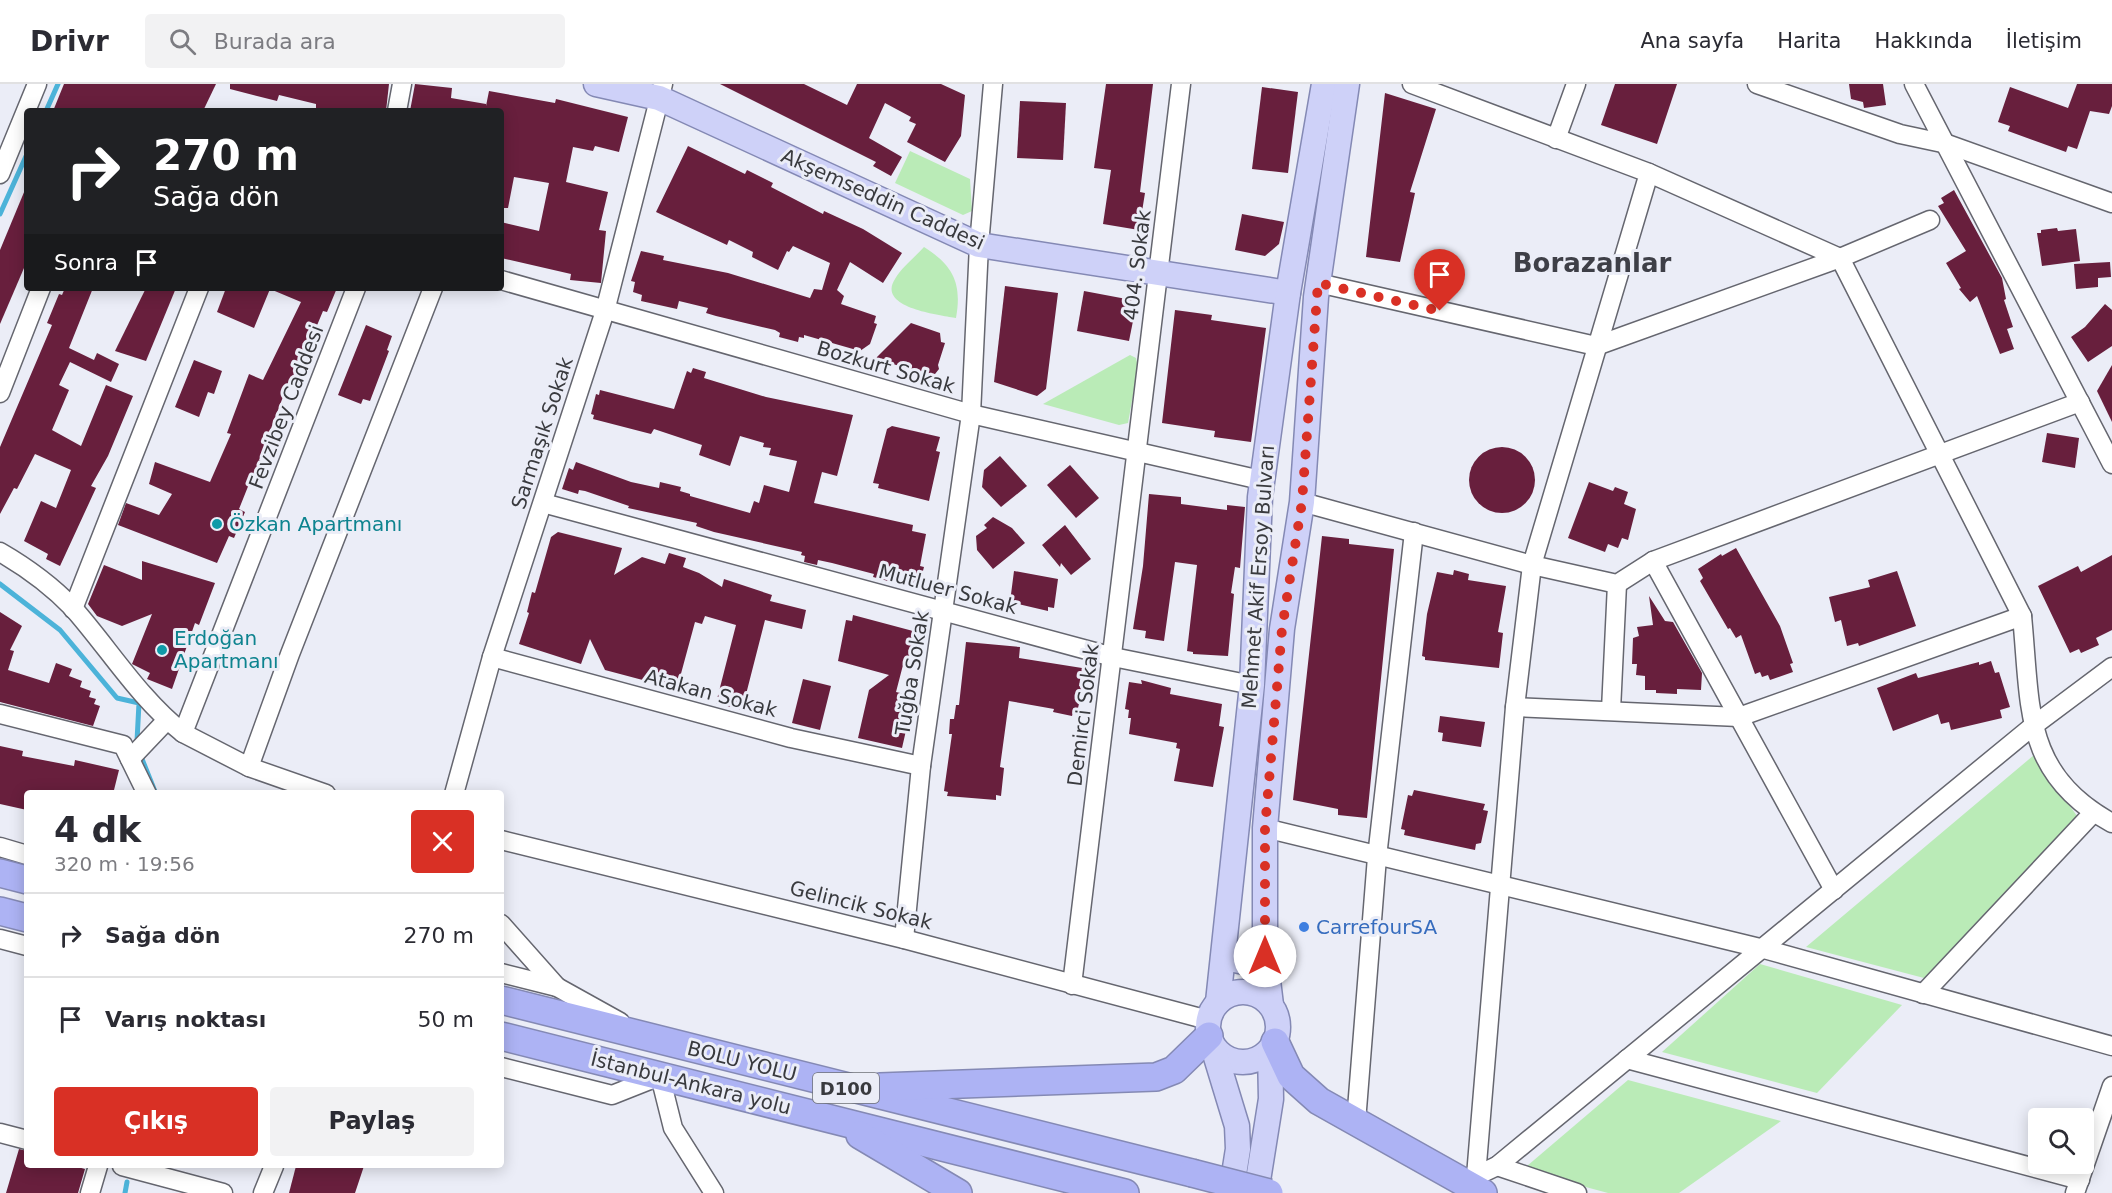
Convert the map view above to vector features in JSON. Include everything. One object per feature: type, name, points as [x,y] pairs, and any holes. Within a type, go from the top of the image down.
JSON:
[{"type":"highway","points":[[0,873],[24,879]]},
{"type":"highway","points":[[0,911],[24,917]]},
{"type":"highway","name":"BOLU YOLU","points":[[504,1001],[1269,1193]]},
{"type":"highway","points":[[850,1088],[1156,1077],[1174,1070],[1212,1025]]},
{"type":"highway","name":"İstanbul-Ankara yolu","points":[[504,1037],[1125,1193]]},
{"type":"highway","points":[[1273,1046],[1297,1084],[1319,1101],[1476,1185]]},
{"type":"highway","points":[[833,1119],[958,1193]]},
{"type":"main road","name":"Akşemseddin Caddesi","points":[[596,84],[661,91],[979,245],[1288,293]]},
{"type":"main road","name":"Mehmet Akif Ersoy Bulvarı","points":[[1212,1025],[1225,958],[1252,685],[1261,483],[1288,293],[1324,84]]},
{"type":"main road","name":"Mehmet Akif Ersoy Bulvarı","points":[[1271,1005],[1265,956],[1265,828],[1282,629],[1302,502],[1318,283],[1347,84]]},
{"type":"main road","points":[[1225,958],[1249,963],[1265,956]]},
{"type":"main road","points":[[1231,1193],[1238,1149],[1237,1126],[1212,1025],[1231,993],[1246,991],[1260,995],[1271,1005],[1277,1016],[1279,1028],[1273,1046],[1271,1099],[1256,1193]]},
{"type":"main road","points":[[1212,1025],[1222,1055],[1239,1062],[1256,1060],[1273,1046]]},
{"type":"street","points":[[27,108],[37,84]]},
{"type":"street","points":[[398,108],[402,84]]},
{"type":"street","name":"Tuğba Sokak","points":[[904,939],[921,766],[945,611],[971,414],[979,245],[993,84]]},
{"type":"street","name":"404. Sokak","points":[[1136,450],[1181,84]]},
{"type":"street","points":[[1412,84],[1649,173],[1840,258],[2022,616],[2033,726],[2040,752],[2071,795],[2093,813],[2112,823]]},
{"type":"street","points":[[1556,139],[1576,84]]},
{"type":"street","points":[[1757,84],[1900,134],[1947,144],[2112,202]]},
{"type":"street","points":[[1914,84],[2112,464]]},
{"type":"street","name":"Sarmaşık Sokak","points":[[455,790],[492,657],[605,311],[661,91]]},
{"type":"street","points":[[0,174],[24,116]]},
{"type":"street","points":[[1476,1185],[1515,707],[1532,565],[1649,173]]},
{"type":"street","points":[[1318,283],[1596,346],[1840,258],[1930,220]]},
{"type":"street","name":"Bozkurt Sokak","points":[[504,281],[971,414],[1136,450],[1252,478],[1261,483]]},
{"type":"street","points":[[0,393],[40,291]]},
{"type":"street","points":[[73,609],[198,291]]},
{"type":"street","name":"Fevzibey Caddesi","points":[[183,733],[355,291]]},
{"type":"street","points":[[249,767],[290,654],[432,291]]},
{"type":"street","points":[[1302,502],[1532,565],[1617,584],[1653,561],[2080,402]]},
{"type":"street","name":"Demirci Sokak","points":[[1072,985],[1136,450]]},
{"type":"street","name":"Mutluer Sokak","points":[[543,503],[634,530],[1113,657],[1252,685]]},
{"type":"street","points":[[1356,1122],[1377,857],[1414,532]]},
{"type":"street","points":[[0,552],[20,563],[73,609],[149,704],[183,733],[249,767],[315,790]]},
{"type":"street","points":[[1653,561],[1834,890]]},
{"type":"street","points":[[1611,710],[1617,584]]},
{"type":"street","points":[[1515,707],[1740,717],[2022,616]]},
{"type":"street","name":"Atakan Sokak","points":[[492,657],[791,738],[921,766]]},
{"type":"street","points":[[1476,1185],[2033,726],[2112,667]]},
{"type":"street","points":[[0,714],[126,752],[145,790]]},
{"type":"street","points":[[126,752],[167,720]]},
{"type":"street","points":[[1923,994],[2093,813]]},
{"type":"street","points":[[1265,828],[1764,949],[2112,1046]]},
{"type":"street","name":"Gelincik Sokak","points":[[504,841],[904,939],[1212,1025]]},
{"type":"street","points":[[0,848],[24,854]]},
{"type":"street","points":[[504,927],[557,987]]},
{"type":"street","points":[[0,939],[24,945]]},
{"type":"street","points":[[504,974],[557,987],[647,1037]]},
{"type":"street","points":[[1627,1059],[2077,1186],[2112,1086]]},
{"type":"street","points":[[504,1068],[612,1095],[660,1076],[673,1128],[714,1193]]},
{"type":"street","points":[[0,1133],[24,1139]]},
{"type":"street","points":[[1497,1166],[1577,1193]]},
{"type":"street","points":[[90,1193],[97,1168]]},
{"type":"street","points":[[129,1168],[223,1193]]},
{"type":"street","points":[[263,1193],[273,1168]]},
{"type":"green space","points":[[910,151],[970,179],[972,211],[963,215],[895,183]]},
{"type":"green space","points":[[924,247],[942,261],[954,277],[958,295],[956,318],[913,308],[894,297],[892,289],[895,279]]},
{"type":"green space","points":[[1130,355],[1136,358],[1138,367],[1128,423],[1119,425],[1043,404]]},
{"type":"green space","points":[[2034,755],[2077,816],[1924,978],[1806,947]]},
{"type":"green space","points":[[1760,964],[1902,1005],[1817,1093],[1662,1052]]},
{"type":"green space","points":[[1628,1080],[1781,1121],[1679,1193],[1608,1193],[1530,1172],[1527,1166]]},
{"type":"building","points":[[64,84],[216,84],[204,108],[54,108]]},
{"type":"building","points":[[230,84],[389,84],[386,108],[316,108],[316,104],[279,95],[277,101],[230,89]]},
{"type":"building","points":[[415,84],[452,88],[451,98],[486,104],[486,106],[489,91],[555,103],[556,99],[628,117],[619,152],[595,146],[593,151],[573,147],[566,182],[608,192],[599,230],[606,231],[601,283],[570,280],[571,274],[504,259],[504,223],[539,231],[549,183],[514,177],[508,208],[504,208],[504,108],[411,108]]},
{"type":"building","points":[[720,84],[804,84],[847,105],[857,84],[941,84],[965,95],[961,136],[945,162],[907,142],[916,124],[909,121],[911,117],[885,103],[869,138],[902,157],[891,176],[873,166],[876,162]]},
{"type":"building","points":[[1106,84],[1153,84],[1140,192],[1145,193],[1139,230],[1103,224],[1111,170],[1094,168]]},
{"type":"building","points":[[1615,84],[1677,84],[1657,144],[1601,125]]},
{"type":"building","points":[[1849,84],[1883,84],[1886,105],[1864,108],[1863,102],[1851,99]]},
{"type":"building","points":[[2077,84],[2112,84],[2112,106],[2109,114],[2090,111],[2077,149],[2068,146],[2066,152],[2008,131],[2010,126],[1998,122],[2010,87],[2068,108]]},
{"type":"building","points":[[1262,87],[1298,92],[1288,173],[1252,169]]},
{"type":"building","points":[[1385,93],[1436,109],[1410,192],[1415,193],[1400,262],[1366,257]]},
{"type":"building","points":[[1020,101],[1066,103],[1063,160],[1017,158]]},
{"type":"building","points":[[688,146],[745,174],[747,170],[773,183],[771,187],[823,214],[824,211],[863,229],[902,253],[883,283],[850,262],[837,290],[844,296],[841,304],[876,316],[874,323],[877,324],[870,344],[860,351],[804,335],[804,338],[799,337],[798,342],[779,337],[780,333],[775,330],[706,313],[708,308],[679,301],[677,309],[641,301],[642,295],[633,292],[635,282],[631,281],[641,251],[664,256],[663,260],[728,273],[810,298],[814,289],[822,290],[830,263],[793,246],[789,252],[787,251],[778,270],[752,257],[753,252],[729,240],[727,245],[656,212]]},
{"type":"building","points":[[1954,190],[2002,278],[2006,299],[2004,300],[2013,327],[2007,329],[2014,349],[2000,354],[1977,296],[1970,302],[1959,289],[1961,288],[1946,263],[1966,251],[1938,206],[1944,203],[1941,198]]},
{"type":"building","points":[[24,192],[24,268],[0,324],[0,250]]},
{"type":"building","points":[[1242,214],[1284,222],[1279,244],[1265,256],[1235,250]]},
{"type":"building","points":[[2057,228],[2058,231],[2076,229],[2080,261],[2042,266],[2037,233],[2041,233],[2041,230]]},
{"type":"building","points":[[2110,262],[2111,277],[2098,278],[2098,287],[2076,289],[2074,264]]},
{"type":"building","points":[[1005,286],[1058,293],[1046,389],[1037,396],[994,382]]},
{"type":"building","points":[[64,291],[92,291],[69,348],[94,360],[97,353],[119,364],[111,382],[70,362],[59,385],[69,390],[52,430],[81,446],[106,385],[133,396],[108,456],[91,486],[96,488],[60,566],[46,559],[48,554],[24,541],[41,501],[56,508],[71,470],[35,454],[17,489],[14,488],[0,514],[0,447],[52,325],[47,323],[59,294],[62,295]]},
{"type":"building","points":[[145,291],[175,291],[146,361],[115,351]]},
{"type":"building","points":[[225,291],[269,291],[254,328],[217,312]]},
{"type":"building","points":[[275,291],[336,291],[327,312],[323,311],[293,383],[289,381],[259,460],[266,464],[255,486],[249,484],[239,509],[245,512],[234,538],[229,536],[217,563],[118,525],[126,503],[159,515],[172,494],[149,484],[155,462],[210,482],[231,434],[227,433],[249,374],[263,380],[301,302]]},
{"type":"building","points":[[1084,291],[1137,301],[1129,341],[1077,331]]},
{"type":"building","points":[[2105,304],[2112,310],[2112,346],[2088,362],[2071,337],[2085,327]]},
{"type":"building","points":[[1175,310],[1212,315],[1211,320],[1266,328],[1251,442],[1214,437],[1215,431],[1162,423]]},
{"type":"building","points":[[911,323],[940,333],[941,342],[945,343],[938,365],[939,369],[931,379],[914,370],[875,359]]},
{"type":"building","points":[[366,325],[392,336],[387,350],[389,351],[370,401],[363,399],[361,404],[338,395]]},
{"type":"building","points":[[194,360],[222,371],[214,394],[208,392],[199,417],[175,407]]},
{"type":"building","points":[[2112,365],[2112,422],[2097,391]]},
{"type":"building","points":[[693,368],[706,372],[704,378],[766,397],[853,415],[837,476],[822,472],[814,503],[913,525],[912,531],[926,534],[920,566],[924,567],[919,586],[912,584],[911,587],[873,577],[874,574],[818,560],[817,565],[804,562],[805,556],[801,555],[802,552],[714,532],[696,526],[697,523],[628,508],[629,506],[585,491],[579,490],[578,494],[562,489],[569,468],[573,470],[576,462],[631,482],[659,488],[660,482],[681,487],[680,491],[690,496],[750,513],[754,501],[759,503],[764,485],[789,492],[797,461],[769,455],[771,448],[763,447],[764,443],[740,436],[730,466],[699,455],[702,445],[654,429],[651,434],[593,419],[594,415],[591,414],[596,394],[599,395],[600,390],[674,409],[687,371],[691,373]]},
{"type":"building","points":[[892,426],[940,437],[936,451],[940,452],[929,501],[878,488],[879,484],[873,483],[887,429]]},
{"type":"building","points":[[2047,433],[2079,438],[2075,468],[2042,462]]},
{"type":"building","points":[[1502,447],[1515,450],[1525,457],[1532,467],[1535,480],[1532,493],[1525,503],[1515,510],[1502,513],[1489,510],[1479,503],[1472,493],[1469,480],[1472,467],[1479,457],[1489,450]]},
{"type":"building","points":[[1000,456],[1027,486],[1001,507],[982,487],[984,470]]},
{"type":"building","points":[[1070,465],[1099,498],[1076,518],[1047,485]]},
{"type":"building","points":[[1589,482],[1613,491],[1615,487],[1628,492],[1624,504],[1636,509],[1628,540],[1622,538],[1618,548],[1608,544],[1605,552],[1568,538]]},
{"type":"building","points":[[1149,494],[1181,497],[1181,504],[1227,510],[1227,505],[1245,507],[1240,568],[1235,567],[1231,593],[1234,594],[1228,656],[1193,654],[1187,651],[1197,565],[1175,562],[1164,641],[1145,638],[1146,631],[1133,629],[1143,566]]},
{"type":"building","points":[[993,517],[1012,528],[1025,543],[993,569],[977,550],[976,536],[987,528],[984,525]]},
{"type":"building","points":[[1065,525],[1091,559],[1071,575],[1061,563],[1060,567],[1042,545]]},
{"type":"building","points":[[558,532],[622,548],[614,575],[642,557],[665,564],[669,553],[686,558],[683,567],[699,573],[722,587],[724,579],[772,595],[770,601],[806,610],[802,629],[765,620],[742,710],[716,703],[736,625],[705,616],[702,624],[695,622],[679,681],[669,687],[605,670],[590,639],[581,664],[519,644],[529,613],[527,612],[532,592],[535,593],[551,537]]},
{"type":"building","points":[[1322,536],[1349,539],[1349,544],[1394,549],[1367,818],[1338,815],[1338,809],[1293,800]]},
{"type":"building","points":[[1736,548],[1780,626],[1793,663],[1790,664],[1793,672],[1770,680],[1768,675],[1762,677],[1760,672],[1755,674],[1741,635],[1736,638],[1730,628],[1728,629],[1700,581],[1703,578],[1698,569],[1721,554],[1722,556]]},
{"type":"building","points":[[2112,555],[2112,630],[2096,638],[2099,645],[2081,653],[2079,649],[2070,653],[2038,586],[2078,566],[2081,572]]},
{"type":"building","points":[[142,561],[215,583],[199,625],[195,623],[172,689],[147,679],[150,673],[132,664],[152,614],[122,626],[97,616],[88,604],[104,565],[142,580]]},
{"type":"building","points":[[1454,570],[1469,574],[1468,580],[1506,586],[1498,632],[1503,633],[1499,668],[1425,660],[1422,656],[1427,614],[1437,572],[1453,575]]},
{"type":"building","points":[[1014,571],[1058,579],[1054,608],[1048,607],[1048,611],[1010,602]]},
{"type":"building","points":[[1897,571],[1916,626],[1859,646],[1858,643],[1847,646],[1841,620],[1835,622],[1829,597],[1870,587],[1868,580]]},
{"type":"building","points":[[1649,596],[1665,621],[1673,622],[1702,673],[1701,690],[1677,689],[1677,694],[1656,693],[1656,690],[1645,690],[1645,676],[1636,675],[1637,664],[1632,664],[1633,638],[1639,636],[1637,627],[1653,625]]},
{"type":"building","points":[[0,612],[22,626],[10,650],[14,651],[8,670],[49,683],[56,663],[72,669],[69,676],[82,681],[80,687],[91,691],[89,697],[96,699],[94,704],[100,706],[93,726],[0,702]]},
{"type":"building","points":[[853,615],[913,631],[912,639],[915,640],[909,666],[903,665],[896,692],[909,695],[905,712],[910,713],[902,748],[858,738],[869,690],[889,675],[838,661],[846,620],[852,621]]},
{"type":"building","points":[[966,642],[1020,647],[1019,658],[1082,668],[1079,686],[1083,687],[1078,708],[1074,708],[1072,716],[1053,712],[1054,709],[1009,701],[1000,767],[1004,768],[1001,796],[996,795],[996,800],[947,796],[948,792],[944,791],[952,734],[949,734],[950,719],[954,719],[956,705],[959,705]]},
{"type":"building","points":[[1991,661],[1995,673],[1999,672],[2010,707],[2000,710],[2002,718],[1951,730],[1949,722],[1941,724],[1938,714],[1893,731],[1877,688],[1916,673],[1918,678]]},
{"type":"building","points":[[803,679],[831,686],[820,730],[792,723]]},
{"type":"building","points":[[1141,680],[1171,688],[1170,694],[1222,704],[1219,726],[1224,727],[1213,787],[1174,781],[1180,749],[1176,748],[1177,743],[1129,734],[1131,718],[1128,718],[1129,710],[1125,709],[1129,682],[1142,684]]},
{"type":"building","points":[[1440,716],[1485,722],[1481,747],[1442,741],[1443,733],[1438,732]]},
{"type":"building","points":[[0,746],[23,751],[22,756],[74,766],[75,760],[119,770],[114,790],[24,790],[24,809],[0,804]]},
{"type":"building","points":[[1414,790],[1485,804],[1483,810],[1488,811],[1481,843],[1476,844],[1475,850],[1404,835],[1405,830],[1401,829],[1408,795],[1412,796]]},
{"type":"building","points":[[19,1149],[24,1150],[24,1168],[85,1169],[78,1193],[6,1193]]},
{"type":"building","points":[[295,1168],[363,1168],[355,1193],[289,1193]]},
{"type":"waterway","points":[[47,108],[58,84]]},
{"type":"waterway","points":[[0,214],[24,161]]},
{"type":"waterway","points":[[0,584],[60,630],[117,698],[139,703],[137,741]]},
{"type":"waterway","points":[[142,759],[154,790]]},
{"type":"waterway","points":[[125,1193],[127,1182]]},
{"type":"place","name":"Özkan Apartmanı","points":[[217,524]]},
{"type":"place","name":"Erdoğan Apartmanı","points":[[162,650]]},
{"type":"place","name":"CarrefourSA","points":[[1304,927]]},
{"type":"district","name":"Borazanlar","points":[[1592,263]]},
{"type":"route","points":[[1265,956],[1265,828],[1282,629],[1302,502],[1318,283],[1440,311]]}]
